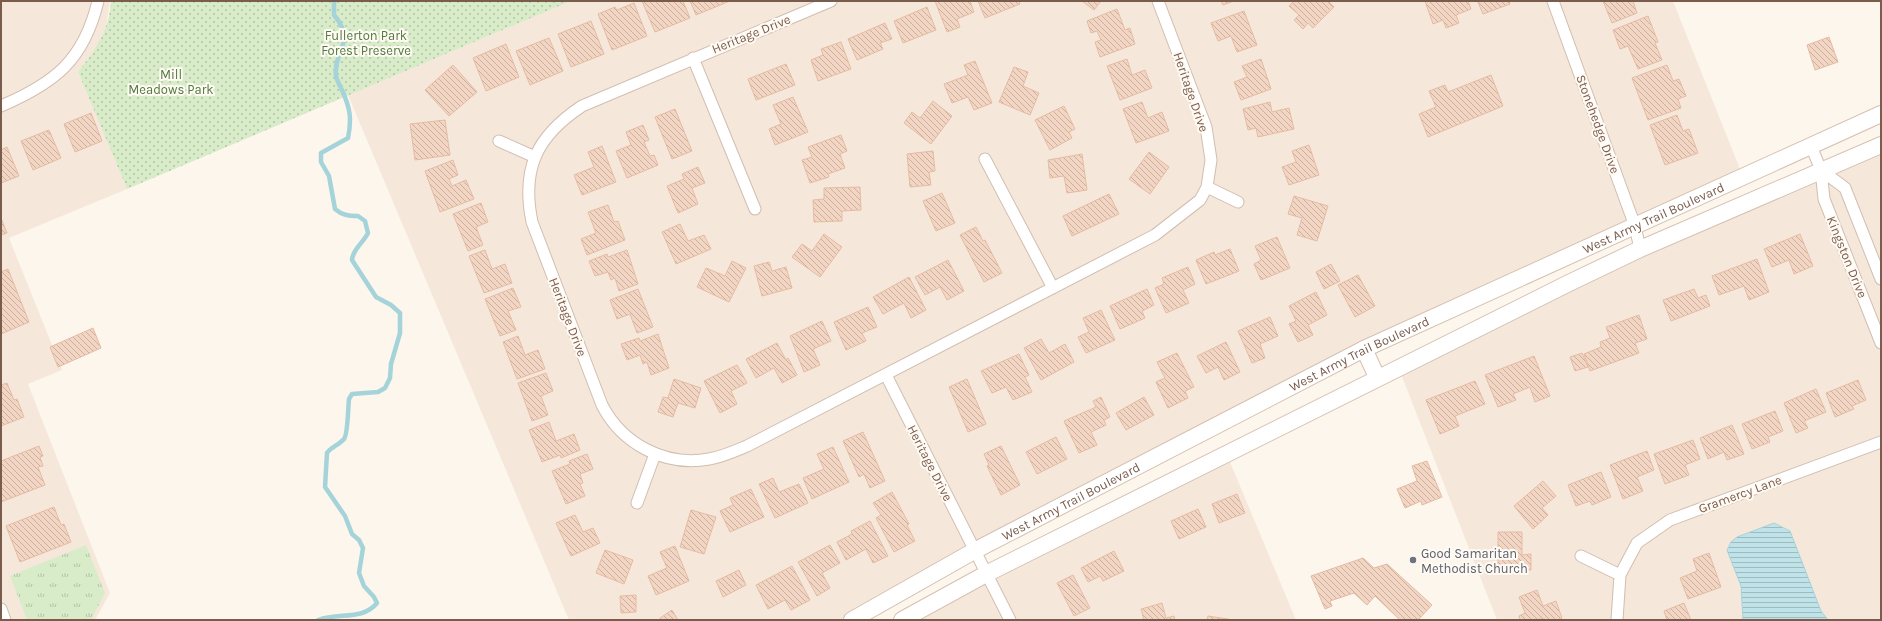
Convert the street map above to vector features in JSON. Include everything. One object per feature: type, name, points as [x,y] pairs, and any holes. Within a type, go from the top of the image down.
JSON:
[{"type":"main road","name":"West Army Trail Boulevard","points":[[852,620],[974,551],[1364,349],[1881,114]]},
{"type":"main road","name":"West Army Trail Boulevard","points":[[902,620],[986,574],[1377,378],[1640,249],[1881,145]]},
{"type":"main road","points":[[1364,349],[1377,378]]},
{"type":"street","points":[[1,106],[34,91],[53,79],[69,64],[84,42],[94,18],[98,1]]},
{"type":"street","name":"Heritage Drive","points":[[832,1],[693,58],[582,106],[562,120],[545,137],[534,157],[529,181],[528,202],[532,222],[602,405],[607,415],[634,443],[655,454],[672,459],[689,461],[709,459],[728,454],[886,375],[1155,235],[1200,200],[1207,187],[1211,160],[1206,127],[1158,1]]},
{"type":"street","name":"Stonehedge Drive","points":[[1553,1],[1635,226],[1640,249]]},
{"type":"street","points":[[693,58],[755,209]]},
{"type":"street","points":[[499,141],[534,157]]},
{"type":"street","name":"Kingston Drive","points":[[1811,146],[1821,170],[1824,199],[1881,342]]},
{"type":"street","points":[[985,159],[1053,288]]},
{"type":"street","name":"Kingston Drive","points":[[1821,170],[1845,188],[1881,279]]},
{"type":"street","points":[[1207,187],[1238,202]]},
{"type":"street","name":"Heritage Drive","points":[[886,375],[1010,620]]},
{"type":"street","name":"Gramercy Lane","points":[[1620,575],[1637,543],[1670,520],[1881,442]]},
{"type":"street","points":[[637,503],[655,454]]},
{"type":"street","points":[[1581,556],[1620,575],[1617,620]]},
{"type":"street","points":[[1,608],[5,620]]},
{"type":"shaded area","points":[[1,1],[110,1],[106,27],[97,47],[78,72],[127,189],[9,238],[62,370],[28,384],[110,593],[95,620],[1,620]]},
{"type":"shaded area","points":[[571,1],[1673,1],[1742,174],[966,549],[841,620],[569,620],[348,95]]},
{"type":"shaded area","points":[[1881,152],[1881,620],[1497,620],[1401,374],[1642,256]]},
{"type":"shaded area","points":[[1230,462],[1296,620],[918,620],[996,579]]},
{"type":"green space","name":"Mill Meadows Park","points":[[111,1],[571,1],[127,189],[78,72],[96,47],[104,31],[108,22]]},
{"type":"green space","points":[[86,545],[105,593],[91,620],[27,620],[10,576]]},
{"type":"water","points":[[1774,523],[1790,531],[1821,611],[1828,620],[1743,620],[1741,586],[1727,550],[1731,542],[1737,537]]},
{"type":"building","points":[[642,1],[683,1],[690,18],[655,32]]},
{"type":"building","points":[[690,1],[730,1],[696,15]]},
{"type":"building","points":[[935,1],[970,1],[974,12],[957,19],[960,27],[947,32]]},
{"type":"building","points":[[978,1],[1019,1],[1020,4],[985,18]]},
{"type":"building","points":[[1082,1],[1101,1],[1094,10]]},
{"type":"building","points":[[1221,1],[1234,1],[1223,5]]},
{"type":"building","points":[[1294,1],[1328,1],[1334,7],[1313,28],[1308,23],[1303,29],[1294,20],[1299,15],[1289,6]]},
{"type":"building","points":[[1425,1],[1468,1],[1471,9],[1456,15],[1459,23],[1446,28],[1443,20],[1433,24]]},
{"type":"building","points":[[1509,1],[1510,4],[1483,14],[1478,2]]},
{"type":"building","points":[[1603,1],[1633,1],[1637,13],[1612,23]]},
{"type":"building","points":[[634,3],[647,36],[612,50],[598,14],[615,7],[617,10]]},
{"type":"building","points":[[927,7],[936,30],[903,43],[894,21]]},
{"type":"building","points":[[1117,9],[1125,30],[1130,28],[1135,44],[1100,57],[1095,42],[1101,40],[1097,31],[1091,33],[1087,21]]},
{"type":"building","points":[[1244,11],[1257,45],[1237,52],[1231,36],[1218,41],[1211,23]]},
{"type":"building","points":[[1648,16],[1658,42],[1655,43],[1662,60],[1638,69],[1628,46],[1620,49],[1613,30]]},
{"type":"building","points":[[591,21],[604,54],[571,67],[558,34]]},
{"type":"building","points":[[885,23],[892,39],[880,43],[883,49],[857,60],[848,39]]},
{"type":"building","points":[[1829,37],[1838,62],[1815,70],[1807,45]]},
{"type":"building","points":[[549,38],[563,71],[530,85],[516,51]]},
{"type":"building","points":[[841,42],[851,69],[818,81],[811,60],[823,55],[821,49]]},
{"type":"building","points":[[506,44],[519,77],[486,91],[473,58]]},
{"type":"building","points":[[1127,59],[1132,75],[1145,70],[1152,88],[1120,100],[1107,66]]},
{"type":"building","points":[[1261,59],[1271,89],[1241,100],[1234,82],[1247,77],[1242,66]]},
{"type":"building","points":[[975,61],[992,103],[974,110],[968,97],[952,103],[944,84],[968,75],[964,65]]},
{"type":"building","points":[[786,64],[795,85],[756,100],[748,79]]},
{"type":"building","points":[[453,65],[477,92],[449,116],[425,90]]},
{"type":"building","points":[[1667,65],[1673,81],[1679,79],[1686,96],[1678,99],[1681,108],[1648,120],[1632,78]]},
{"type":"building","points":[[1014,67],[1028,72],[1023,86],[1039,93],[1030,115],[999,102]]},
{"type":"building","points":[[1491,75],[1503,106],[1428,137],[1419,114],[1436,107],[1429,91],[1445,85],[1448,92]]},
{"type":"building","points":[[793,97],[808,132],[775,145],[769,129],[781,124],[773,105]]},
{"type":"building","points":[[933,101],[952,116],[931,144],[904,123],[912,112],[920,118]]},
{"type":"building","points":[[1142,102],[1148,118],[1162,112],[1169,131],[1136,143],[1123,109]]},
{"type":"building","points":[[1270,102],[1272,112],[1289,108],[1294,129],[1258,137],[1256,128],[1248,130],[1243,109]]},
{"type":"building","points":[[1064,106],[1075,129],[1069,132],[1072,138],[1050,150],[1035,120]]},
{"type":"building","points":[[675,109],[692,151],[672,159],[655,117]]},
{"type":"building","points":[[91,113],[102,141],[75,152],[64,124]]},
{"type":"building","points":[[1677,115],[1683,131],[1689,129],[1698,153],[1665,165],[1650,125]]},
{"type":"building","points":[[445,120],[450,155],[415,160],[410,124]]},
{"type":"building","points":[[643,125],[649,140],[644,142],[650,156],[654,155],[658,165],[627,178],[616,151],[631,145],[626,132]]},
{"type":"building","points":[[49,130],[61,158],[33,170],[21,141]]},
{"type":"building","points":[[841,135],[847,151],[840,154],[845,168],[828,174],[829,177],[810,183],[802,160],[812,157],[808,147]]},
{"type":"building","points":[[1309,145],[1319,175],[1289,185],[1282,167],[1296,162],[1292,151]]},
{"type":"building","points":[[602,146],[616,182],[582,195],[574,175],[594,167],[588,152]]},
{"type":"building","points":[[7,147],[19,176],[1,183],[1,150]]},
{"type":"building","points":[[933,151],[935,171],[929,172],[931,185],[910,187],[907,154]]},
{"type":"building","points":[[1149,152],[1169,167],[1150,194],[1129,179]]},
{"type":"building","points":[[1082,154],[1087,190],[1067,193],[1064,176],[1050,178],[1048,160]]},
{"type":"building","points":[[453,160],[458,175],[449,179],[452,186],[466,180],[474,199],[440,212],[425,171]]},
{"type":"building","points":[[698,167],[705,183],[692,188],[698,204],[678,213],[667,186],[684,179],[682,174]]},
{"type":"building","points":[[860,187],[861,210],[842,211],[842,221],[814,222],[813,200],[824,199],[824,188]]},
{"type":"building","points":[[942,193],[955,223],[936,231],[923,201]]},
{"type":"building","points":[[1109,194],[1119,214],[1072,236],[1063,216]]},
{"type":"building","points":[[1294,196],[1328,206],[1317,241],[1297,235],[1302,218],[1288,214]]},
{"type":"building","points":[[481,203],[488,222],[476,227],[483,245],[468,251],[453,214]]},
{"type":"building","points":[[608,205],[614,222],[618,221],[625,240],[587,255],[581,239],[596,233],[588,212]]},
{"type":"building","points":[[1,218],[7,233],[1,235]]},
{"type":"building","points":[[680,224],[688,241],[704,235],[711,249],[676,264],[662,232]]},
{"type":"building","points":[[976,227],[983,241],[985,240],[1002,273],[984,282],[960,235]]},
{"type":"building","points":[[824,234],[842,247],[820,277],[792,257],[802,244],[812,251]]},
{"type":"building","points":[[1800,234],[1813,266],[1794,274],[1789,260],[1772,267],[1764,249]]},
{"type":"building","points":[[1277,237],[1290,268],[1261,280],[1254,264],[1261,260],[1255,246]]},
{"type":"building","points":[[1230,249],[1239,271],[1206,284],[1196,260],[1214,252],[1215,255]]},
{"type":"building","points":[[485,250],[492,269],[505,264],[512,283],[484,293],[469,256]]},
{"type":"building","points":[[627,250],[638,284],[619,291],[615,278],[611,280],[608,272],[595,276],[589,261],[607,254],[608,257]]},
{"type":"building","points":[[1757,259],[1769,292],[1749,300],[1744,286],[1719,295],[1712,276]]},
{"type":"building","points":[[948,260],[964,291],[947,300],[940,287],[925,295],[915,277]]},
{"type":"building","points":[[732,261],[746,268],[729,302],[697,287],[706,268],[725,276]]},
{"type":"building","points":[[769,262],[772,271],[786,267],[792,288],[762,296],[754,266]]},
{"type":"building","points":[[1331,264],[1340,281],[1324,289],[1316,272]]},
{"type":"building","points":[[1188,267],[1195,284],[1183,290],[1189,303],[1166,313],[1155,288],[1164,284],[1162,278]]},
{"type":"building","points":[[8,269],[29,322],[1,334],[1,272]]},
{"type":"building","points":[[1358,275],[1375,306],[1355,317],[1338,285]]},
{"type":"building","points":[[909,277],[926,310],[911,318],[904,303],[883,314],[873,297]]},
{"type":"building","points":[[513,288],[521,307],[508,311],[516,330],[500,336],[485,299]]},
{"type":"building","points":[[638,289],[653,327],[637,333],[630,314],[617,319],[610,300]]},
{"type":"building","points":[[1147,289],[1154,305],[1142,311],[1145,318],[1120,329],[1110,306]]},
{"type":"building","points":[[1694,289],[1698,298],[1706,295],[1710,306],[1671,321],[1663,300]]},
{"type":"building","points":[[1316,292],[1327,315],[1308,325],[1313,335],[1298,342],[1289,324],[1296,321],[1289,306]]},
{"type":"building","points":[[868,307],[877,327],[862,333],[866,341],[846,350],[834,322]]},
{"type":"building","points":[[1101,310],[1115,340],[1086,353],[1078,337],[1089,332],[1083,318]]},
{"type":"building","points":[[1639,315],[1647,339],[1635,343],[1639,353],[1590,371],[1584,354],[1601,347],[1600,342],[1610,338],[1606,327]]},
{"type":"building","points":[[1270,317],[1278,336],[1260,344],[1265,358],[1252,363],[1238,331]]},
{"type":"building","points":[[822,321],[831,341],[813,349],[820,365],[804,372],[790,336]]},
{"type":"building","points":[[93,328],[101,348],[58,367],[50,347]]},
{"type":"building","points":[[658,334],[669,368],[651,375],[647,362],[643,364],[640,355],[627,360],[621,344],[639,338],[640,341]]},
{"type":"building","points":[[518,336],[525,355],[538,350],[545,369],[517,379],[503,342]]},
{"type":"building","points":[[1041,339],[1049,353],[1065,344],[1074,362],[1041,380],[1024,348]]},
{"type":"building","points":[[1226,342],[1240,372],[1224,380],[1218,367],[1206,373],[1197,356]]},
{"type":"building","points":[[777,343],[786,360],[788,358],[797,375],[782,383],[774,368],[756,378],[746,359]]},
{"type":"building","points":[[1177,353],[1194,387],[1185,391],[1188,398],[1168,408],[1156,382],[1165,378],[1157,362]]},
{"type":"building","points":[[1582,353],[1588,367],[1575,371],[1570,357]]},
{"type":"building","points":[[1019,354],[1029,375],[1025,377],[1032,392],[1013,400],[1006,387],[992,393],[981,371]]},
{"type":"building","points":[[1534,356],[1550,396],[1535,402],[1530,387],[1513,394],[1516,400],[1498,407],[1485,375]]},
{"type":"building","points":[[737,365],[747,383],[731,391],[737,404],[720,413],[704,381]]},
{"type":"building","points":[[546,373],[553,391],[541,396],[548,415],[532,421],[518,383]]},
{"type":"building","points":[[674,379],[701,388],[695,408],[678,403],[673,417],[658,412],[663,397],[668,398]]},
{"type":"building","points":[[967,379],[986,424],[968,432],[949,387]]},
{"type":"building","points":[[1858,380],[1866,400],[1852,406],[1854,409],[1835,417],[1826,393]]},
{"type":"building","points":[[1475,381],[1485,404],[1455,416],[1459,426],[1440,434],[1426,400]]},
{"type":"building","points":[[7,383],[14,400],[17,399],[24,417],[1,426],[1,385]]},
{"type":"building","points":[[1816,389],[1826,412],[1804,421],[1808,428],[1796,433],[1784,403]]},
{"type":"building","points":[[1101,397],[1110,417],[1104,420],[1106,425],[1091,432],[1097,445],[1079,453],[1064,421],[1096,407],[1093,401]]},
{"type":"building","points":[[1144,397],[1154,415],[1126,430],[1116,413]]},
{"type":"building","points":[[1775,411],[1783,431],[1768,437],[1770,442],[1752,449],[1742,424]]},
{"type":"building","points":[[549,422],[556,441],[574,434],[580,450],[561,458],[560,455],[542,462],[529,430]]},
{"type":"building","points":[[1732,425],[1744,454],[1727,460],[1724,452],[1708,459],[1700,438]]},
{"type":"building","points":[[863,432],[885,481],[870,488],[864,474],[859,477],[843,441]]},
{"type":"building","points":[[1056,437],[1067,459],[1037,474],[1026,452]]},
{"type":"building","points":[[1693,440],[1700,459],[1685,465],[1689,475],[1665,484],[1654,454]]},
{"type":"building","points":[[39,446],[43,456],[40,457],[43,466],[38,467],[45,485],[1,502],[1,461]]},
{"type":"building","points":[[1001,446],[1020,485],[1001,495],[987,466],[989,465],[984,454]]},
{"type":"building","points":[[833,447],[849,482],[812,499],[803,478],[824,469],[817,454]]},
{"type":"building","points":[[1647,451],[1654,470],[1637,477],[1643,491],[1623,499],[1610,465]]},
{"type":"building","points":[[587,454],[593,469],[580,474],[583,483],[580,484],[585,496],[566,504],[552,471],[570,464],[569,461]]},
{"type":"building","points":[[1427,461],[1442,497],[1422,505],[1421,501],[1405,508],[1397,489],[1417,481],[1412,466]]},
{"type":"building","points":[[1601,472],[1611,497],[1592,505],[1590,501],[1576,506],[1568,485]]},
{"type":"building","points":[[773,478],[779,492],[799,484],[808,503],[775,518],[759,484]]},
{"type":"building","points":[[1543,481],[1556,496],[1542,508],[1548,515],[1533,529],[1514,506]]},
{"type":"building","points":[[751,489],[764,517],[730,532],[720,511],[733,505],[730,498]]},
{"type":"building","points":[[892,492],[909,524],[907,525],[915,541],[894,552],[876,518],[881,515],[873,503]]},
{"type":"building","points":[[1237,494],[1245,513],[1219,523],[1212,504]]},
{"type":"building","points":[[54,507],[61,525],[64,524],[71,542],[20,562],[6,526]]},
{"type":"building","points":[[1198,509],[1206,527],[1179,539],[1171,521]]},
{"type":"building","points":[[691,510],[716,517],[704,554],[680,547]]},
{"type":"building","points":[[575,515],[583,532],[593,528],[600,543],[571,556],[556,523]]},
{"type":"building","points":[[870,521],[888,556],[873,563],[866,549],[846,560],[837,542],[852,534],[851,531]]},
{"type":"building","points":[[1498,532],[1522,532],[1522,555],[1531,554],[1531,570],[1516,570],[1516,567],[1498,567]]},
{"type":"building","points":[[830,545],[840,563],[822,573],[830,588],[817,596],[798,562]]},
{"type":"building","points":[[675,546],[689,581],[656,595],[648,576],[667,568],[660,552]]},
{"type":"building","points":[[605,550],[633,560],[624,584],[596,573]]},
{"type":"building","points":[[1114,551],[1124,571],[1103,581],[1100,576],[1088,582],[1081,568]]},
{"type":"building","points":[[1709,553],[1721,587],[1688,599],[1680,578],[1697,571],[1693,559]]},
{"type":"building","points":[[1363,558],[1374,568],[1387,564],[1432,605],[1418,620],[1400,620],[1375,596],[1367,605],[1354,593],[1330,601],[1332,606],[1325,609],[1311,576]]},
{"type":"building","points":[[792,566],[810,600],[791,610],[785,600],[768,609],[756,585]]},
{"type":"building","points":[[739,570],[746,585],[723,597],[716,581]]},
{"type":"building","points":[[1073,575],[1090,608],[1074,616],[1057,583]]},
{"type":"building","points":[[1537,590],[1543,606],[1556,601],[1562,618],[1557,620],[1520,620],[1519,616],[1525,613],[1519,597]]},
{"type":"building","points":[[636,595],[636,612],[621,613],[620,596]]},
{"type":"building","points":[[1162,603],[1166,618],[1174,616],[1175,620],[1144,620],[1141,609]]},
{"type":"building","points":[[1684,603],[1691,620],[1667,620],[1664,611]]},
{"type":"building","points":[[672,610],[678,620],[661,620],[660,618]]},
{"type":"building","points":[[1208,616],[1234,620],[1207,620]]},
{"type":"waterway","points":[[318,620],[334,616],[365,612],[377,603],[374,597],[364,586],[359,573],[363,548],[359,540],[352,534],[345,516],[325,487],[327,453],[344,439],[347,426],[349,399],[352,394],[378,392],[385,388],[390,378],[391,364],[400,333],[400,313],[391,305],[376,297],[352,260],[356,249],[368,233],[365,221],[358,216],[345,215],[335,209],[329,176],[321,162],[321,153],[348,138],[350,125],[345,96],[336,76],[336,67],[344,40],[344,32],[341,24],[334,15],[334,1]]},
{"type":"place","name":"Good Samaritan Methodist Church","points":[[1413,560]]},
{"type":"park label","name":"Fullerton Park Forest Preserve","points":[[366,42]]}]
